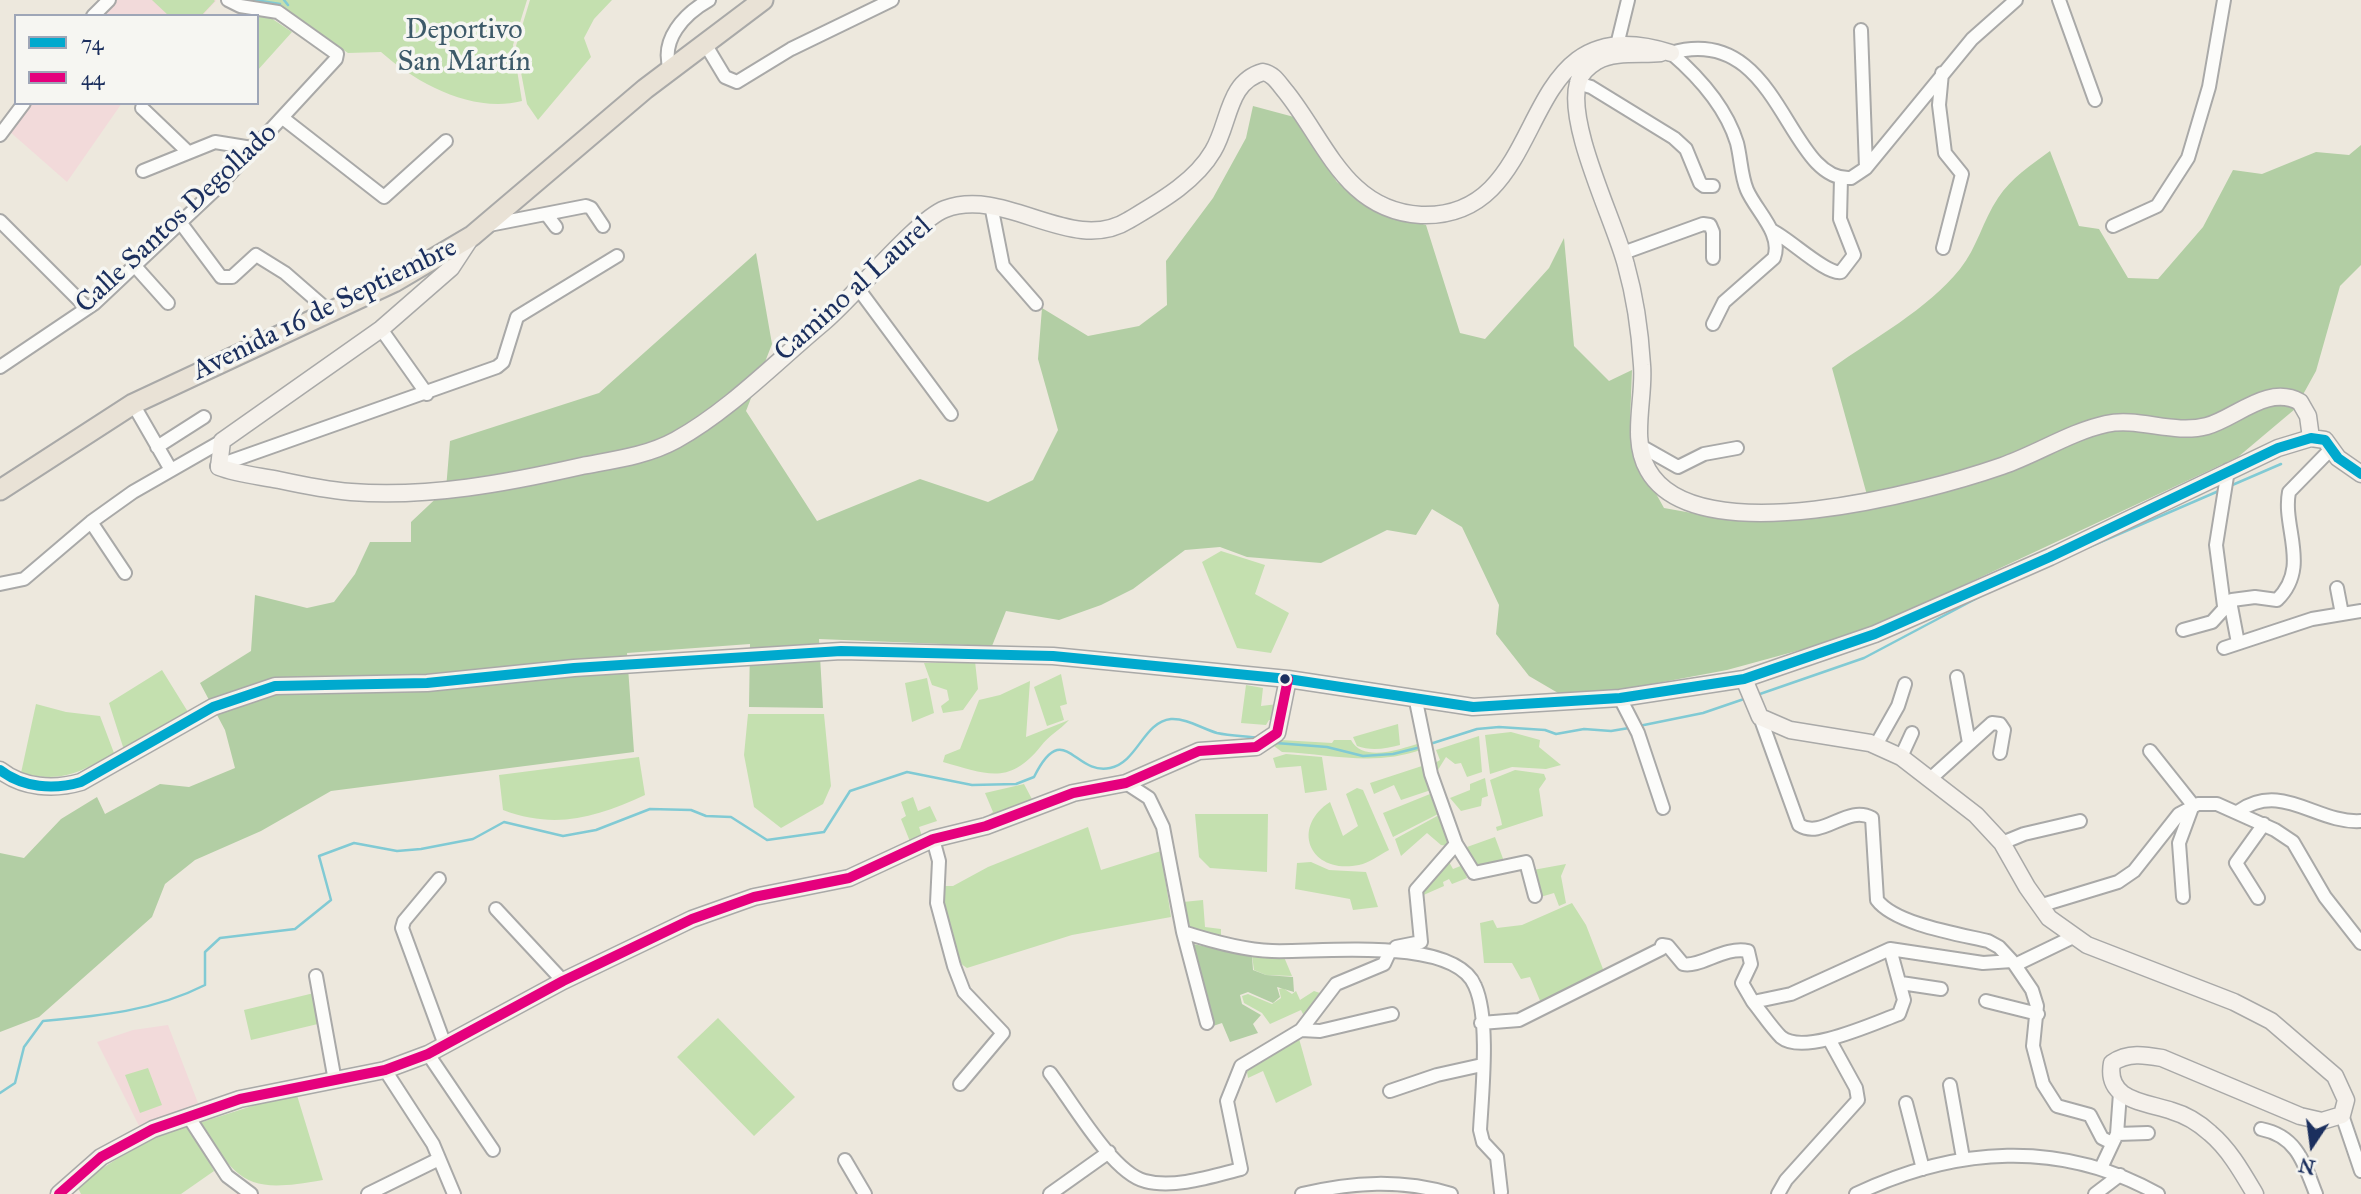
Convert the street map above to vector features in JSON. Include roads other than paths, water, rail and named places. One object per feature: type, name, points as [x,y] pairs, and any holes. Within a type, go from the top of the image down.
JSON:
[{"type":"main road","name":"Avenida 16 de Septiembre","points":[[0,489],[133,404],[394,282],[478,231],[670,69],[763,0]]},
{"type":"main road","name":"Camino al Laurel","points":[[217,466],[326,489],[380,494],[523,479],[645,453],[676,440],[714,413],[860,290],[919,228],[944,210],[983,203],[1073,230],[1123,224],[1172,193],[1202,164],[1213,151],[1242,82],[1263,72],[1273,77],[1308,120],[1338,172],[1364,196],[1406,214],[1445,211],[1474,202],[1495,187],[1522,142],[1556,75],[1578,56],[1595,46],[1618,41],[1643,44],[1671,53]]},
{"type":"main road","points":[[1671,53],[1599,60],[1587,69],[1577,83],[1582,132],[1602,203],[1623,253],[1643,366],[1639,445],[1647,469],[1669,495],[1694,506],[1746,513],[1861,503],[1963,479],[2109,423],[2196,428],[2228,418],[2249,405],[2275,397],[2300,402],[2308,416],[2311,438]]},
{"type":"main road","points":[[217,466],[222,441],[381,329],[451,268],[478,231]]},
{"type":"main road","points":[[0,770],[18,780],[41,786],[67,786],[81,782],[213,707],[275,686],[427,683],[574,668],[841,651],[1053,656],[1288,679],[1473,707],[1620,698],[1744,679],[1875,634],[2050,557],[2227,475],[2291,442],[2311,438],[2328,442],[2337,458],[2361,474]]},
{"type":"main road","points":[[59,1194],[101,1157],[127,1141],[188,1116],[272,1091],[385,1070],[428,1054],[562,981],[692,919],[754,897],[849,878],[933,839],[986,826],[1073,793],[1126,783],[1199,751],[1256,747],[1268,741],[1281,724],[1288,679]]},
{"type":"main road","points":[[1744,679],[1760,717],[1790,730],[1876,745],[1901,757],[1976,815],[2002,843],[2039,906],[2073,937],[2234,1002],[2271,1021],[2335,1076],[2346,1100],[2342,1115],[2322,1121],[2311,1120],[2174,1062],[2141,1055],[2126,1056],[2112,1063],[2112,1079],[2120,1093],[2140,1103],[2172,1111],[2211,1133],[2238,1165],[2255,1194]]},
{"type":"street","points":[[95,14],[109,0]]},
{"type":"street","name":"Calle Santos Degollado","points":[[0,367],[87,307],[134,265],[216,189],[252,148],[284,119],[336,59],[337,54],[278,12],[228,0]]},
{"type":"street","points":[[670,69],[665,55],[674,31],[709,0]]},
{"type":"street","points":[[1618,41],[1628,0]]},
{"type":"street","points":[[1671,53],[1688,48],[1712,49],[1745,66],[1780,107],[1816,162],[1826,172],[1842,178],[1851,178],[1866,168],[1942,72],[1972,39],[2016,0]]},
{"type":"street","points":[[2059,0],[2095,100]]},
{"type":"street","points":[[2113,226],[2157,206],[2188,158],[2208,87],[2224,0]]},
{"type":"street","points":[[704,43],[725,77],[737,82],[791,49],[888,2]]},
{"type":"street","points":[[1861,30],[1866,168]]},
{"type":"street","points":[[1671,53],[1690,70],[1727,118],[1736,139],[1747,191],[1771,230],[1776,252],[1774,258],[1724,302],[1713,324]]},
{"type":"street","points":[[1942,72],[1939,105],[1945,153],[1962,174],[1943,248]]},
{"type":"street","points":[[1577,83],[1591,87],[1674,138],[1686,149],[1700,183],[1713,186]]},
{"type":"street","points":[[0,135],[22,105]]},
{"type":"street","points":[[142,108],[188,152]]},
{"type":"street","name":"Calle Santos Degollado","points":[[284,119],[311,143],[336,157],[384,197],[446,141]]},
{"type":"street","points":[[143,172],[215,142],[252,148]]},
{"type":"street","points":[[1771,230],[1786,237],[1830,271],[1841,272],[1854,255],[1840,219],[1842,178]]},
{"type":"street","points":[[991,205],[1003,266],[1036,304]]},
{"type":"street","points":[[478,231],[586,206],[594,211],[603,226]]},
{"type":"street","points":[[547,215],[556,227]]},
{"type":"street","points":[[0,221],[87,307]]},
{"type":"street","points":[[180,222],[221,277],[232,278],[253,256],[258,256],[285,273],[331,313]]},
{"type":"street","points":[[1623,253],[1703,224],[1710,225],[1713,232],[1713,258]]},
{"type":"street","points":[[217,466],[500,366],[517,317],[617,256]]},
{"type":"street","points":[[134,265],[168,303]]},
{"type":"street","points":[[860,290],[951,414]]},
{"type":"street","points":[[381,329],[406,354],[427,394]]},
{"type":"street","points":[[133,404],[171,470]]},
{"type":"street","points":[[157,447],[204,417]]},
{"type":"street","points":[[0,584],[23,579],[91,522],[171,470],[222,441]]},
{"type":"street","points":[[1639,445],[1678,467],[1704,454],[1737,448]]},
{"type":"street","points":[[2183,630],[2212,622],[2227,603],[2255,597],[2277,600],[2285,592],[2295,547],[2289,492],[2330,449]]},
{"type":"street","points":[[2227,475],[2222,495],[2216,561],[2238,643]]},
{"type":"street","points":[[91,522],[125,573]]},
{"type":"street","points":[[2337,588],[2342,614]]},
{"type":"street","points":[[2224,648],[2305,621],[2361,611]]},
{"type":"street","points":[[1957,677],[1969,743]]},
{"type":"street","points":[[1876,745],[1898,706],[1905,684]]},
{"type":"street","points":[[1620,698],[1638,733],[1663,808]]},
{"type":"street","points":[[1417,706],[1431,774],[1457,844],[1474,873],[1526,862],[1535,896]]},
{"type":"street","points":[[1760,717],[1800,825],[1814,829],[1853,815],[1872,818],[1877,900],[1882,906],[1900,917],[1988,941],[1999,947],[2013,963],[2032,990],[2038,1014],[2033,1046],[2043,1084],[2052,1102],[2057,1106],[2090,1115],[2102,1138],[2148,1133]]},
{"type":"street","points":[[1929,780],[1996,722],[2004,730],[2000,753]]},
{"type":"street","points":[[1901,757],[1912,733]]},
{"type":"street","points":[[2150,751],[2193,805]]},
{"type":"street","points":[[1126,783],[1149,798],[1163,827],[1183,932],[1208,1023]]},
{"type":"street","points":[[2239,811],[2249,804],[2275,799],[2293,802],[2343,820],[2361,821]]},
{"type":"street","points":[[2039,906],[2125,878],[2134,872],[2173,820],[2193,805],[2217,804],[2239,811],[2264,824],[2300,849],[2325,897],[2361,943]]},
{"type":"street","points":[[2183,897],[2179,843],[2193,805]]},
{"type":"street","points":[[2002,843],[2024,834],[2080,821]]},
{"type":"street","points":[[2258,898],[2235,863],[2264,824]]},
{"type":"street","points":[[933,839],[939,861],[937,903],[954,966],[964,992],[1003,1033],[960,1084]]},
{"type":"street","points":[[1050,1073],[1109,1152],[1146,1188],[1242,1168],[1227,1101],[1238,1070],[1301,1030],[1336,984],[1384,964],[1390,951],[1421,942],[1416,890],[1457,844]]},
{"type":"street","points":[[439,879],[402,928],[445,1045]]},
{"type":"street","points":[[496,909],[562,981]]},
{"type":"street","points":[[1183,932],[1270,951],[1365,948],[1423,955],[1467,974],[1475,983],[1482,1023],[1479,1130],[1483,1142],[1497,1157],[1501,1192]]},
{"type":"street","points":[[1753,1002],[1791,994],[1890,949],[1983,963],[2013,963],[2073,937]]},
{"type":"street","points":[[1482,1023],[1519,1020],[1608,977],[1663,945],[1679,962],[1689,966],[1712,955],[1748,951],[1751,964],[1742,983],[1753,1002],[1783,1038],[1804,1042],[1829,1039],[1899,1014],[1904,1000],[1890,949]]},
{"type":"street","points":[[316,976],[335,1081]]},
{"type":"street","points":[[1901,983],[1941,989]]},
{"type":"street","points":[[1986,1000],[2038,1014]]},
{"type":"street","points":[[1301,1030],[1320,1031],[1392,1014]]},
{"type":"street","points":[[1778,1194],[1786,1180],[1858,1100],[1856,1088],[1829,1039]]},
{"type":"street","points":[[428,1054],[492,1150]]},
{"type":"street","points":[[1390,1091],[1437,1075],[1482,1066]]},
{"type":"street","points":[[385,1070],[414,1113],[454,1194]]},
{"type":"street","points":[[1950,1085],[1963,1158]]},
{"type":"street","points":[[2101,1168],[2114,1138],[2120,1093]]},
{"type":"street","points":[[1906,1103],[1923,1169]]},
{"type":"street","points":[[2342,1115],[2361,1171]]},
{"type":"street","points":[[188,1116],[227,1176],[251,1194]]},
{"type":"street","points":[[2261,1129],[2274,1131],[2294,1144],[2316,1194]]},
{"type":"street","points":[[1050,1194],[1109,1152]]},
{"type":"street","points":[[1856,1194],[1923,1169],[1963,1158],[2020,1155],[2101,1168],[2158,1194]]},
{"type":"street","points":[[368,1194],[439,1159]]},
{"type":"street","points":[[845,1160],[865,1194]]},
{"type":"street","points":[[2095,1194],[2120,1175]]},
{"type":"street","points":[[1302,1194],[1387,1183],[1428,1187],[1451,1194]]},
{"type":"waterway","points":[[255,0],[280,4]]},
{"type":"waterway","points":[[284,0],[288,5]]},
{"type":"waterway","points":[[2230,486],[2281,464]]},
{"type":"waterway","points":[[2089,547],[2221,490]]},
{"type":"waterway","points":[[1757,695],[1864,658],[1981,596]]},
{"type":"waterway","points":[[1639,726],[1703,713],[1744,699]]},
{"type":"waterway","points":[[0,1093],[15,1083],[24,1047],[43,1021],[126,1011],[186,994],[205,985],[205,952],[220,938],[295,929],[331,900],[319,856],[354,843],[397,851],[421,849],[473,839],[504,822],[563,836],[596,830],[650,809],[691,810],[706,816],[731,817],[767,840],[824,832],[850,791],[907,772],[972,785],[1016,784],[1034,777],[1053,751],[1062,750],[1087,764],[1110,768],[1127,758],[1154,727],[1171,719],[1217,733],[1260,738]]},
{"type":"waterway","points":[[1430,744],[1477,729],[1499,727],[1545,730],[1556,734],[1584,729],[1611,731],[1629,728]]},
{"type":"waterway","points":[[1276,743],[1327,747],[1363,756],[1393,754],[1421,747]]},
{"type":"park label","name":"Deportivo San Martín","points":[[464,47]]}]
